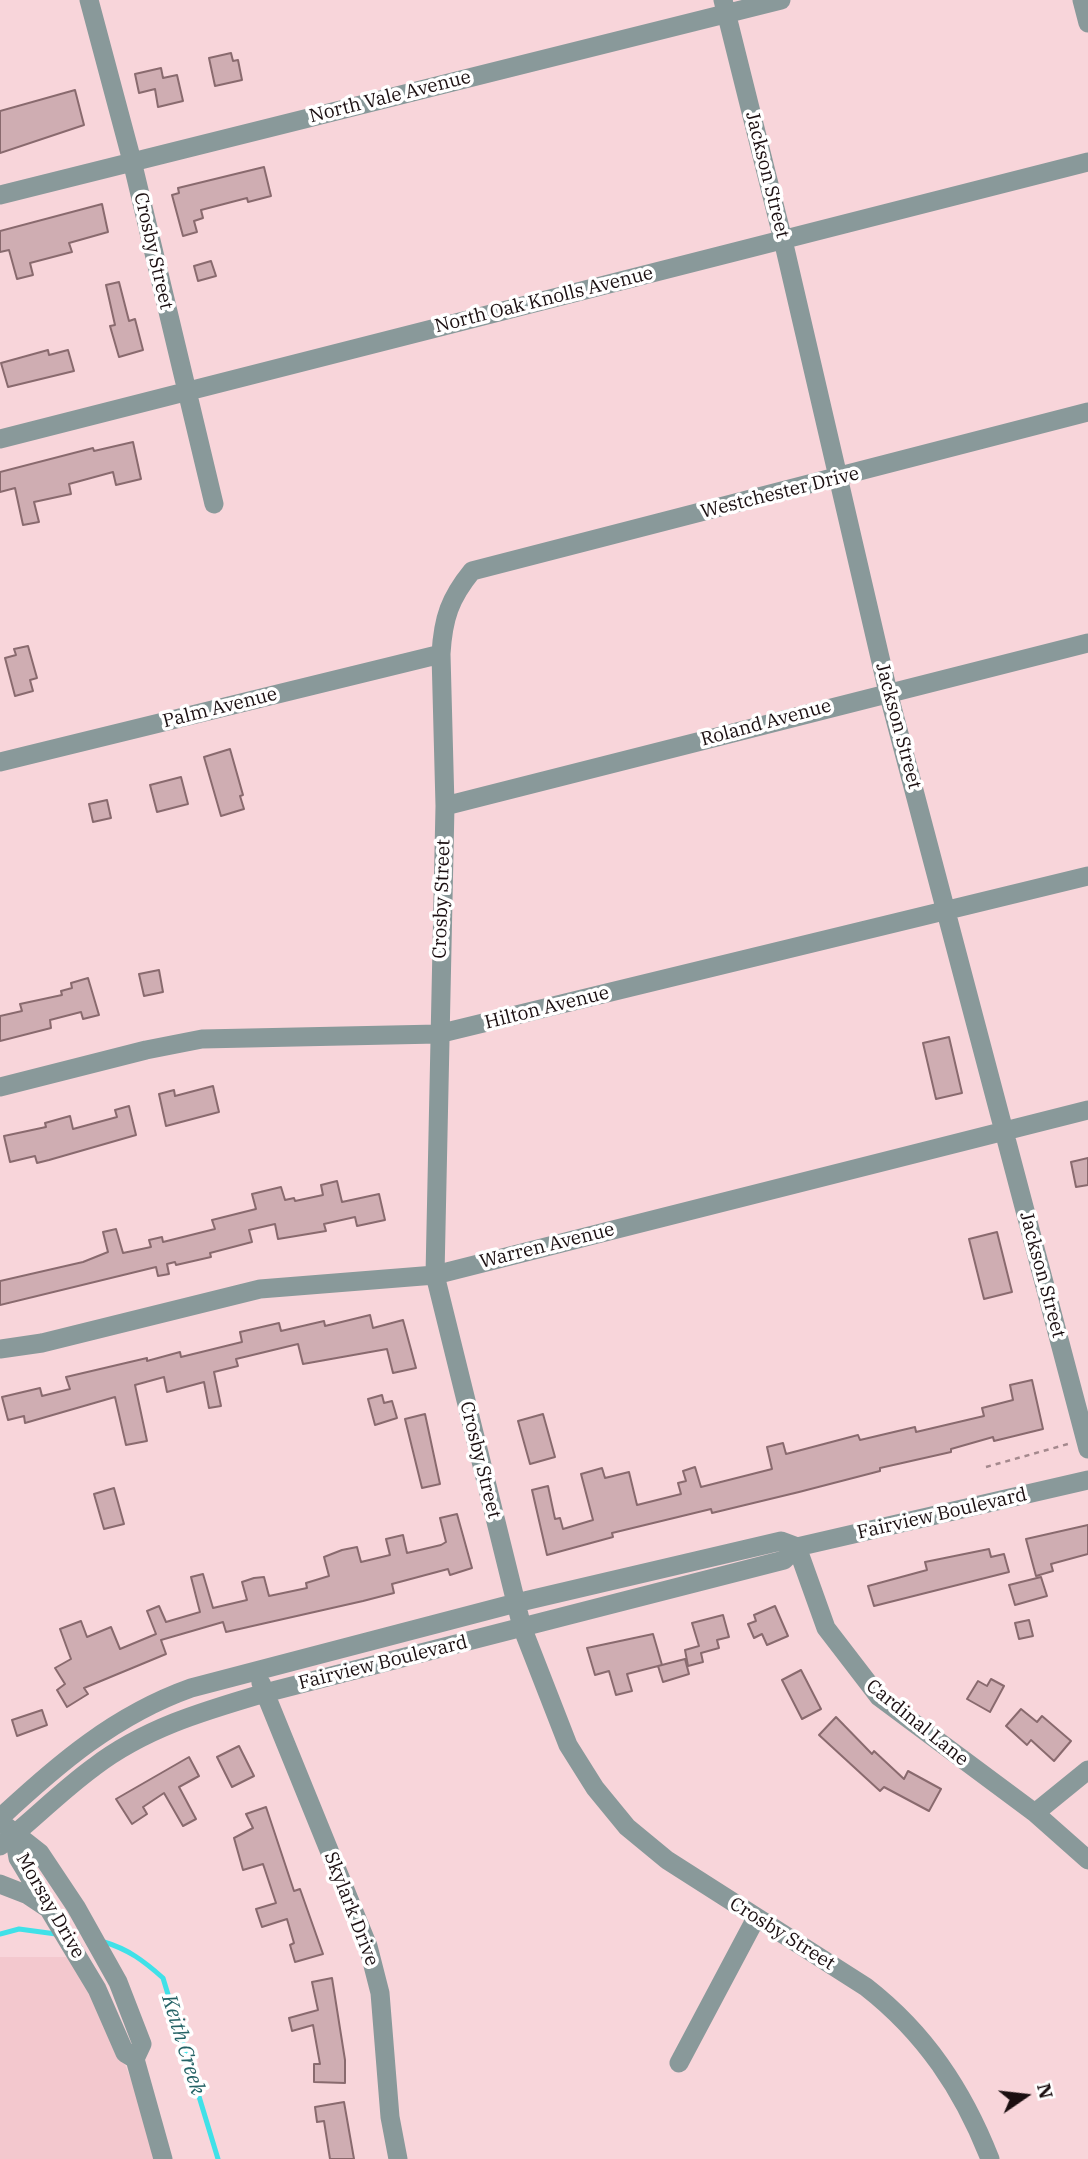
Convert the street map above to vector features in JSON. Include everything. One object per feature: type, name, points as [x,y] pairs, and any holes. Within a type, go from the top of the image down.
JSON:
[{"type":"street","name":"Crosby Street","points":[[89,0],[132,161],[215,504]]},
{"type":"street","name":"North Vale Avenue","points":[[0,195],[725,7],[780,0]]},
{"type":"street","points":[[1082,0],[1088,23]]},
{"type":"street","name":"Jackson Street","points":[[725,7],[783,240],[888,692],[1087,1444]]},
{"type":"street","name":"North Oak Knolls Avenue","points":[[0,439],[1088,162]]},
{"type":"street","name":"Westchester Drive","points":[[472,571],[1088,412]]},
{"type":"street","name":"Crosby Street","points":[[472,571],[453,594],[442,629],[445,806],[438,1034],[435,1275],[522,1627],[568,1745],[611,1808],[667,1860],[866,1987],[892,2007],[931,2049],[952,2080],[990,2159]]},
{"type":"street","name":"Roland Avenue","points":[[445,806],[1088,643]]},
{"type":"street","name":"Palm Avenue","points":[[0,762],[441,654]]},
{"type":"street","name":"Hilton Avenue","points":[[0,1087],[146,1050],[202,1039],[438,1034],[1088,876]]},
{"type":"street","name":"Warren Avenue","points":[[0,1349],[42,1343],[260,1289],[435,1275],[1088,1110]]},
{"type":"street","name":"Fairview Boulevard","points":[[0,1818],[50,1772],[117,1722],[173,1695],[256,1670],[516,1603],[781,1541],[797,1547],[1088,1480]]},
{"type":"street","name":"Fairview Boulevard","points":[[7,1841],[95,1766],[136,1740],[184,1718],[265,1693],[785,1560],[797,1547]]},
{"type":"street","name":"Cardinal Lane","points":[[797,1547],[826,1628],[879,1697],[1035,1813],[1088,1860]]},
{"type":"street","name":"Skylark Drive","points":[[256,1670],[371,1957],[380,1993],[390,2117],[398,2159]]},
{"type":"street","points":[[1035,1813],[1088,1770]]},
{"type":"street","points":[[0,1818],[7,1841]]},
{"type":"street","name":"Morsay Drive","points":[[7,1841],[40,1853],[76,1907],[107,1961],[132,2013],[142,2044],[135,2059],[163,2159]]},
{"type":"street","name":"Morsay Drive","points":[[7,1841],[83,1965],[125,2053],[135,2059]]},
{"type":"street","points":[[0,1884],[28,1895],[52,1912]]},
{"type":"street","points":[[679,2063],[756,1918]]},
{"type":"path","points":[[986,1467],[1087,1444]]},
{"type":"shaded area","points":[[0,1957],[71,1957],[114,2038],[135,2089],[154,2159],[0,2159]]},
{"type":"building","points":[[231,53],[233,61],[238,60],[242,80],[215,86],[209,58]]},
{"type":"building","points":[[161,68],[163,78],[177,75],[183,101],[158,107],[155,89],[139,93],[135,74]]},
{"type":"building","points":[[75,90],[84,125],[0,153],[0,111]]},
{"type":"building","points":[[264,167],[271,196],[248,202],[247,198],[201,210],[203,218],[194,221],[197,232],[183,236],[172,195],[179,193],[178,188]]},
{"type":"building","points":[[102,204],[108,232],[69,243],[72,252],[30,263],[33,275],[17,279],[9,250],[0,252],[0,231]]},
{"type":"building","points":[[211,261],[216,276],[198,281],[194,266]]},
{"type":"building","points":[[119,282],[129,321],[135,319],[143,350],[119,357],[110,326],[115,325],[106,285]]},
{"type":"building","points":[[48,350],[49,355],[68,350],[74,371],[8,387],[1,363]]},
{"type":"building","points":[[133,442],[141,479],[116,485],[113,472],[69,484],[71,494],[34,502],[39,522],[23,525],[15,488],[0,492],[0,472],[93,448],[94,451]]},
{"type":"building","points":[[28,646],[37,678],[30,680],[33,691],[15,696],[5,658],[16,655],[14,649]]},
{"type":"building","points":[[230,749],[243,795],[240,796],[244,809],[221,816],[204,757]]},
{"type":"building","points":[[181,777],[188,804],[157,812],[150,785]]},
{"type":"building","points":[[107,800],[111,818],[93,822],[89,804]]},
{"type":"building","points":[[159,970],[163,992],[144,996],[139,974]]},
{"type":"building","points":[[88,978],[99,1015],[83,1019],[81,1012],[50,1020],[51,1028],[0,1041],[0,1016],[22,1011],[20,1004],[62,995],[61,991],[72,988],[71,983]]},
{"type":"building","points":[[949,1037],[962,1093],[936,1099],[923,1043]]},
{"type":"building","points":[[213,1086],[219,1112],[166,1126],[159,1094],[174,1090],[175,1096]]},
{"type":"building","points":[[129,1106],[136,1135],[37,1163],[35,1156],[10,1162],[4,1136],[46,1127],[45,1123],[70,1116],[73,1129],[117,1117],[115,1110]]},
{"type":"building","points":[[1088,1158],[1088,1185],[1076,1187],[1071,1162]]},
{"type":"building","points":[[337,1181],[342,1202],[379,1194],[385,1220],[357,1226],[355,1217],[324,1224],[326,1231],[278,1239],[275,1224],[249,1230],[252,1242],[210,1253],[211,1257],[176,1265],[175,1262],[167,1264],[169,1274],[158,1276],[156,1267],[0,1305],[0,1281],[83,1262],[108,1252],[103,1232],[116,1229],[123,1253],[151,1247],[149,1240],[162,1237],[163,1242],[215,1229],[212,1220],[256,1209],[252,1194],[281,1187],[285,1200],[294,1198],[295,1201],[323,1195],[321,1185]]},
{"type":"building","points":[[997,1232],[1012,1292],[984,1299],[969,1239]]},
{"type":"building","points":[[370,1315],[373,1328],[403,1320],[416,1368],[393,1373],[387,1349],[303,1364],[298,1344],[236,1359],[238,1366],[214,1372],[221,1406],[209,1408],[204,1382],[167,1392],[164,1377],[135,1385],[147,1441],[126,1445],[115,1397],[25,1423],[24,1416],[8,1420],[2,1397],[40,1388],[42,1396],[70,1389],[66,1377],[147,1358],[147,1361],[180,1352],[181,1357],[242,1342],[240,1332],[279,1323],[281,1331],[324,1321],[325,1326]]},
{"type":"building","points":[[1032,1380],[1043,1429],[994,1441],[993,1437],[951,1449],[951,1452],[712,1513],[711,1509],[612,1533],[613,1537],[547,1555],[532,1490],[548,1486],[555,1519],[560,1518],[563,1529],[593,1520],[581,1474],[602,1468],[605,1478],[629,1472],[637,1505],[681,1494],[678,1483],[686,1481],[683,1471],[695,1467],[701,1487],[772,1469],[767,1447],[783,1443],[786,1454],[858,1435],[860,1440],[915,1427],[916,1432],[984,1416],[982,1408],[1013,1400],[1010,1385]]},
{"type":"building","points":[[382,1395],[384,1403],[392,1401],[397,1418],[375,1425],[368,1399]]},
{"type":"building","points":[[425,1414],[440,1484],[422,1488],[405,1419]]},
{"type":"building","points":[[543,1414],[555,1457],[530,1464],[518,1421]]},
{"type":"building","points":[[114,1488],[124,1524],[104,1529],[94,1494]]},
{"type":"building","points":[[457,1514],[472,1568],[450,1575],[448,1569],[392,1584],[394,1593],[363,1601],[226,1632],[223,1622],[161,1640],[166,1654],[84,1688],[88,1694],[67,1707],[57,1690],[65,1684],[55,1668],[71,1659],[60,1629],[81,1621],[87,1637],[111,1627],[120,1649],[156,1634],[147,1611],[159,1606],[166,1622],[200,1612],[191,1577],[203,1574],[213,1608],[247,1600],[242,1582],[254,1578],[264,1577],[269,1596],[307,1588],[306,1583],[329,1576],[324,1557],[342,1550],[357,1547],[361,1562],[390,1555],[386,1539],[403,1535],[407,1553],[441,1545],[446,1542],[440,1518]]},
{"type":"building","points":[[1088,1525],[1088,1554],[1051,1564],[1053,1571],[1036,1576],[1026,1539]]},
{"type":"building","points":[[989,1549],[991,1557],[1004,1554],[1009,1572],[874,1606],[868,1586],[927,1570],[925,1562]]},
{"type":"building","points":[[1041,1577],[1047,1596],[1015,1605],[1009,1585]]},
{"type":"building","points":[[775,1606],[788,1636],[767,1645],[762,1634],[754,1638],[748,1624],[756,1621],[754,1615]]},
{"type":"building","points":[[723,1615],[729,1637],[717,1640],[719,1648],[701,1653],[703,1662],[688,1666],[685,1650],[699,1646],[692,1623]]},
{"type":"building","points":[[1029,1620],[1033,1636],[1019,1639],[1015,1623]]},
{"type":"building","points":[[653,1634],[662,1665],[627,1674],[632,1691],[616,1695],[609,1671],[595,1675],[587,1648]]},
{"type":"building","points":[[685,1659],[689,1674],[663,1682],[658,1666]]},
{"type":"building","points":[[801,1670],[821,1709],[802,1719],[782,1680]]},
{"type":"building","points":[[991,1679],[1004,1686],[990,1712],[967,1699],[978,1681],[987,1686]]},
{"type":"building","points":[[1021,1709],[1037,1722],[1042,1716],[1071,1741],[1054,1761],[1031,1740],[1027,1745],[1006,1726]]},
{"type":"building","points":[[42,1710],[47,1725],[17,1736],[12,1720]]},
{"type":"building","points":[[836,1717],[872,1754],[874,1751],[904,1779],[908,1771],[941,1789],[929,1811],[884,1787],[880,1791],[819,1735]]},
{"type":"building","points":[[239,1746],[254,1776],[232,1787],[217,1757]]},
{"type":"building","points":[[189,1757],[199,1776],[179,1787],[196,1819],[183,1826],[164,1793],[143,1807],[147,1814],[132,1824],[116,1799]]},
{"type":"building","points":[[266,1807],[294,1891],[300,1889],[323,1954],[295,1962],[290,1945],[294,1943],[287,1919],[262,1927],[256,1909],[276,1903],[263,1864],[243,1870],[234,1838],[253,1828],[246,1814]]},
{"type":"building","points":[[332,1978],[345,2060],[345,2083],[314,2082],[314,2064],[320,2064],[313,2025],[292,2031],[289,2018],[318,2010],[312,1982]]},
{"type":"building","points":[[344,2102],[354,2159],[330,2159],[324,2121],[317,2122],[315,2107]]},
{"type":"waterway","name":"Keith Creek","points":[[0,1934],[19,1929],[56,1934]]},
{"type":"waterway","name":"Keith Creek","points":[[104,1942],[135,1956],[163,1978],[218,2159]]}]
